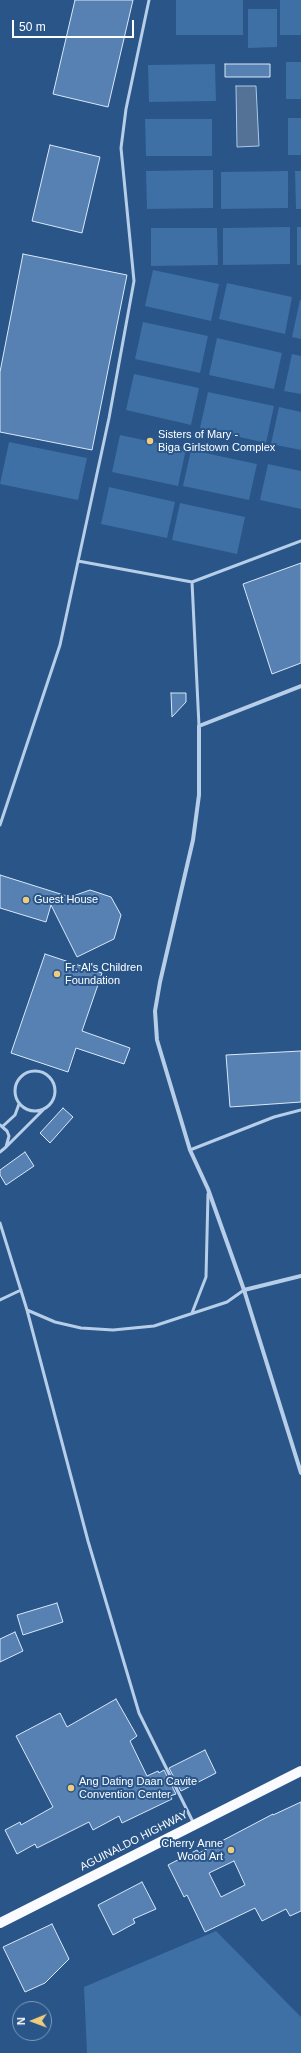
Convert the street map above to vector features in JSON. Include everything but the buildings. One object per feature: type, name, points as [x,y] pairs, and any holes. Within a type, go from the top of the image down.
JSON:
[{"type":"main road","name":"AGUINALDO HIGHWAY","points":[[0,1922],[301,1771]]},
{"type":"street","points":[[301,686],[199,726],[199,795],[194,840],[155,1011],[157,1040],[190,1150],[208,1189],[244,1290],[301,1473]]},
{"type":"street","points":[[244,1290],[301,1276]]},
{"type":"lane","points":[[0,825],[60,645],[109,418],[134,280],[121,148],[126,109],[149,0]]},
{"type":"lane","points":[[78,561],[192,582],[301,541]]},
{"type":"lane","points":[[192,582],[199,726]]},
{"type":"lane","points":[[0,1152],[51,1103],[55,1095],[53,1082],[43,1072],[35,1070],[26,1073],[19,1078],[15,1087],[15,1096],[19,1104],[27,1110],[36,1112],[44,1109]]},
{"type":"lane","points":[[6,1147],[9,1136],[2,1125],[15,1115],[19,1104]]},
{"type":"lane","points":[[190,1150],[274,1117],[301,1110]]},
{"type":"lane","points":[[192,1313],[206,1277],[208,1189]]},
{"type":"lane","points":[[0,1223],[27,1310],[88,1541],[139,1713],[194,1824]]},
{"type":"lane","points":[[0,1300],[21,1290]]},
{"type":"lane","points":[[27,1310],[55,1322],[81,1328],[114,1330],[154,1326],[227,1302],[244,1290]]},
{"type":"shaded area","points":[[176,0],[243,0],[243,35],[176,35]]},
{"type":"shaded area","points":[[280,0],[301,0],[301,35],[280,35]]},
{"type":"shaded area","points":[[248,9],[277,9],[277,47],[248,48]]},
{"type":"shaded area","points":[[286,62],[301,62],[301,99],[286,99]]},
{"type":"shaded area","points":[[215,64],[216,101],[149,102],[148,65]]},
{"type":"shaded area","points":[[236,86],[256,86],[259,146],[237,147]]},
{"type":"shaded area","points":[[288,118],[301,118],[301,155],[288,155]]},
{"type":"shaded area","points":[[145,119],[212,119],[212,156],[146,156]]},
{"type":"shaded area","points":[[213,170],[213,208],[147,209],[146,171]]},
{"type":"shaded area","points":[[288,171],[288,208],[221,209],[221,172]]},
{"type":"shaded area","points":[[295,171],[301,171],[301,209],[296,209]]},
{"type":"shaded area","points":[[290,227],[290,264],[223,265],[223,228]]},
{"type":"shaded area","points":[[297,227],[301,227],[301,265],[297,265]]},
{"type":"shaded area","points":[[151,228],[217,228],[218,265],[151,266]]},
{"type":"shaded area","points":[[153,270],[219,284],[211,321],[145,306]]},
{"type":"shaded area","points":[[227,283],[292,297],[285,334],[219,319]]},
{"type":"shaded area","points":[[301,300],[301,339],[292,337]]},
{"type":"shaded area","points":[[143,322],[208,336],[200,373],[135,359]]},
{"type":"shaded area","points":[[217,338],[282,353],[274,389],[209,375]]},
{"type":"shaded area","points":[[292,354],[301,356],[301,394],[284,391]]},
{"type":"shaded area","points":[[134,374],[199,388],[191,425],[126,410]]},
{"type":"shaded area","points":[[208,392],[274,406],[266,443],[200,428]]},
{"type":"shaded area","points":[[279,407],[301,412],[301,450],[271,444]]},
{"type":"shaded area","points":[[120,435],[186,449],[178,486],[112,472]]},
{"type":"shaded area","points":[[9,442],[87,458],[78,500],[0,484]]},
{"type":"shaded area","points":[[191,450],[257,464],[249,500],[183,486]]},
{"type":"shaded area","points":[[268,464],[301,471],[301,509],[260,500]]},
{"type":"shaded area","points":[[109,487],[175,502],[167,538],[101,524]]},
{"type":"shaded area","points":[[180,503],[245,517],[237,554],[172,540]]},
{"type":"shaded area","points":[[216,1931],[301,2017],[301,2053],[87,2053],[84,1987]]},
{"type":"place","name":"Sisters of Mary - Biga Girlstown Complex","points":[[150,441]]},
{"type":"place","name":"Guest House","points":[[26,900]]},
{"type":"place","name":"Fr. Al's Children Foundation","points":[[57,974]]},
{"type":"place","name":"Ang Dating Daan Cavite Convention Center","points":[[71,1788]]},
{"type":"place","name":"Cherry Anne Wood Art","points":[[231,1850]]}]
